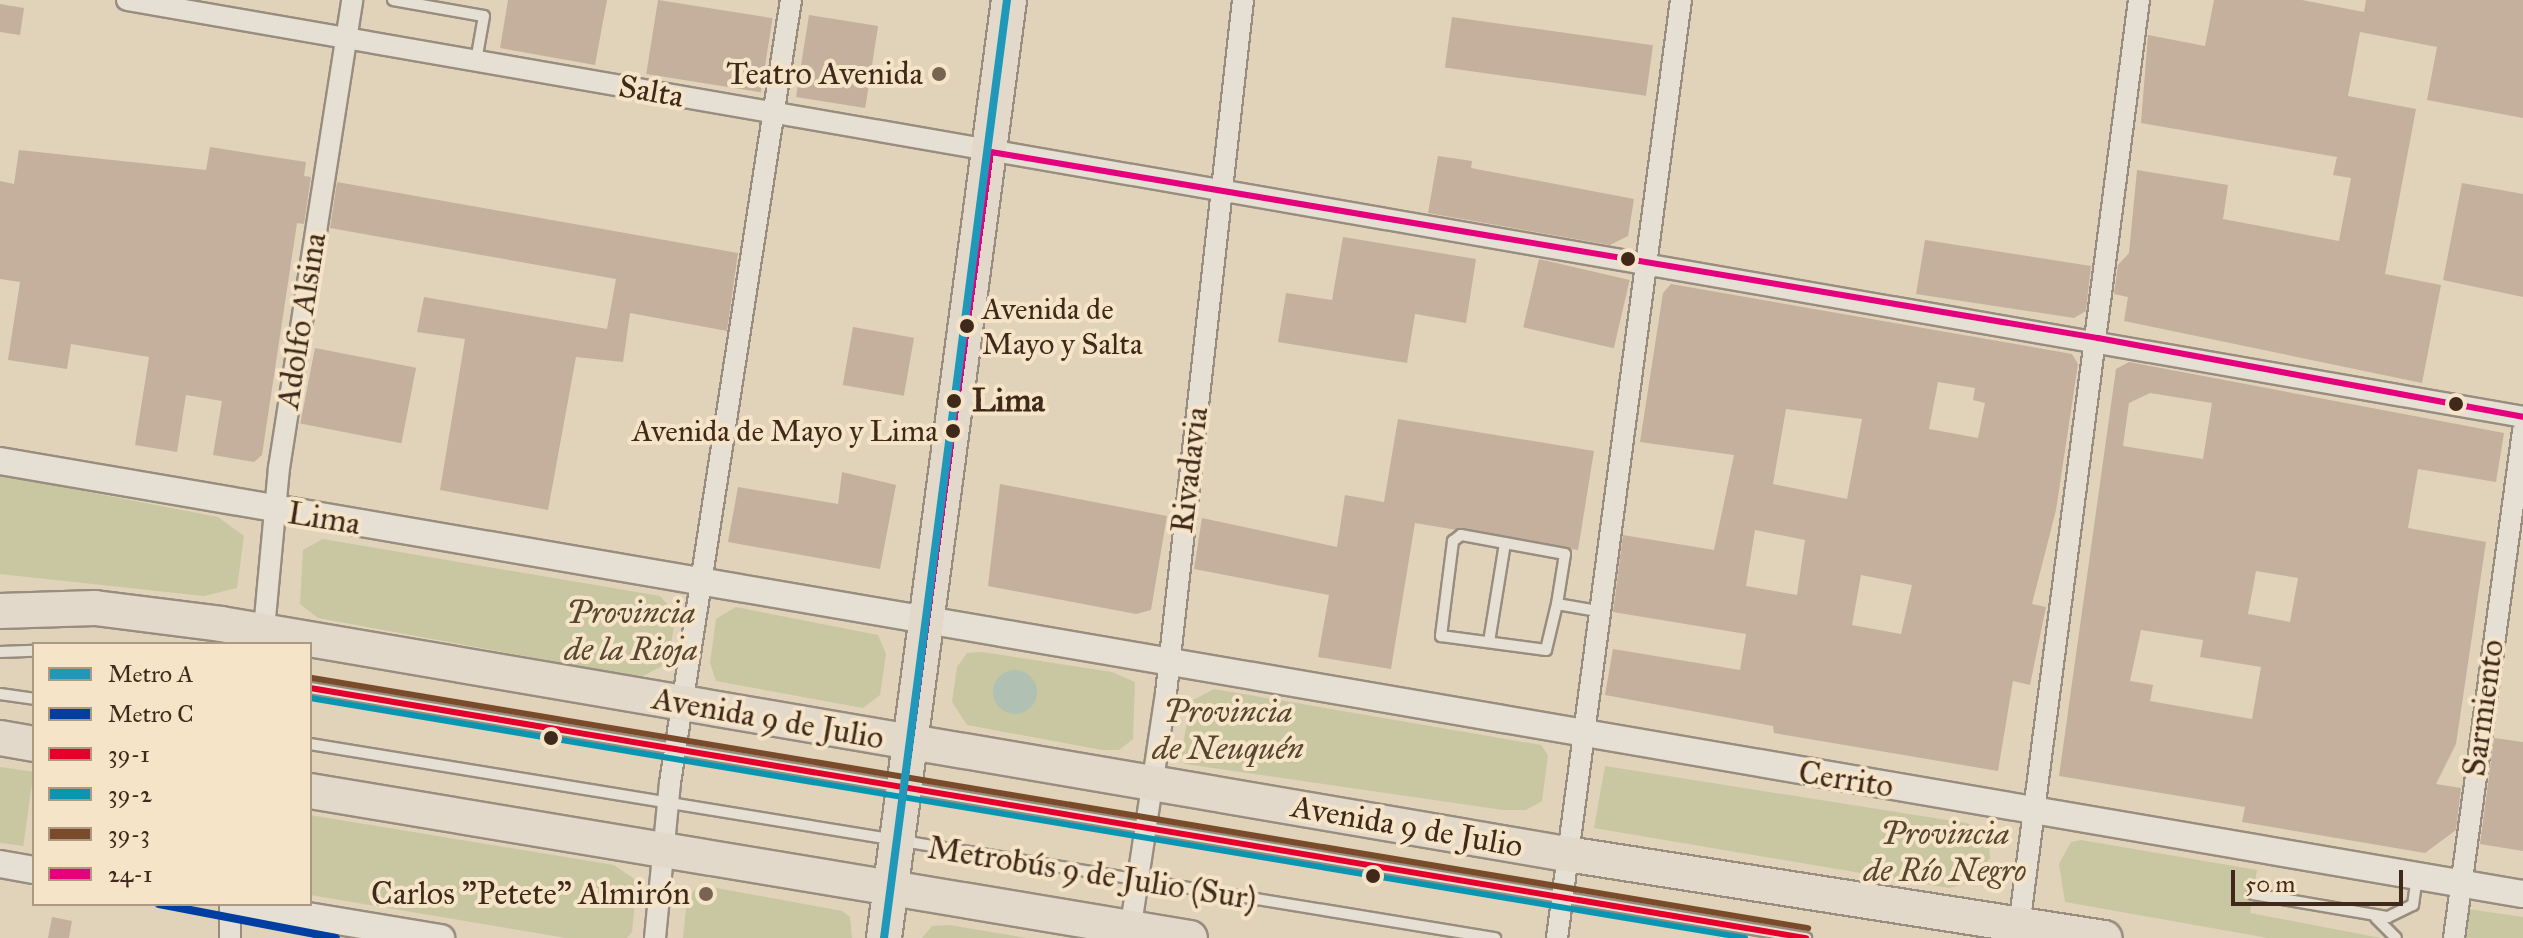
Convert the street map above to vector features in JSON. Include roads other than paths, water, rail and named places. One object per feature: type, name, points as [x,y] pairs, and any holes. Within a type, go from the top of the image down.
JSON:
[{"type":"main road","points":[[884,938],[1009,0]]},
{"type":"main road","points":[[0,598],[46,608]]},
{"type":"main road","name":"Avenida 9 de Julio","points":[[0,611],[46,608],[127,611],[288,642]]},
{"type":"main road","name":"Avenida 9 de Julio","points":[[312,646],[909,742],[2018,931],[2104,938]]},
{"type":"main road","points":[[0,738],[32,744]]},
{"type":"main road","points":[[312,791],[890,887],[1130,933],[1190,938]]},
{"type":"street","name":"Salta","points":[[127,0],[1221,193],[2098,338],[2523,417]]},
{"type":"street","name":"Adolfo Alsina","points":[[263,638],[276,511],[352,0]]},
{"type":"street","points":[[655,938],[674,752],[777,114],[791,0]]},
{"type":"street","name":"Rivadavia","points":[[1130,933],[1169,665],[1243,0]]},
{"type":"street","points":[[1557,938],[1597,611],[1681,0]]},
{"type":"street","points":[[2018,931],[2037,812],[2139,0]]},
{"type":"street","name":"Sarmiento","points":[[2454,938],[2460,883],[2495,688],[2523,431]]},
{"type":"street","name":"Lima","points":[[0,461],[276,511],[926,619],[1169,665]]},
{"type":"street","name":"Cerrito","points":[[1169,665],[2523,894]]},
{"type":"street","points":[[0,864],[32,870]]},
{"type":"street","points":[[230,938],[233,906]]},
{"type":"street","points":[[245,906],[441,938]]},
{"type":"lane","points":[[393,0],[484,16],[476,61]]},
{"type":"lane","points":[[1461,535],[1505,543],[1565,554],[1546,650],[1438,632],[1453,541],[1461,535]]},
{"type":"lane","points":[[1489,642],[1505,543]]},
{"type":"lane","points":[[1557,604],[1597,611]]},
{"type":"lane","points":[[0,652],[32,651]]},
{"type":"lane","points":[[312,688],[674,752],[1806,938]]},
{"type":"lane","points":[[0,694],[32,699]]},
{"type":"lane","name":"Metrobús 9 de Julio (Sur)","points":[[312,744],[667,806],[1495,938]]},
{"type":"lane","points":[[2253,894],[2376,918],[2408,911],[2418,890],[2416,875]]},
{"type":"lane","points":[[2376,918],[2396,938]]},
{"type":"metro line","name":"A","points":[[884,938],[1007,0]]},
{"type":"metro line","name":"C","points":[[169,906],[336,938]]},
{"type":"place","name":"Teatro Avenida","points":[[939,74]]},
{"type":"place","name":"Avenida de Mayo y Salta","points":[[967,326]]},
{"type":"place","name":"Lima","points":[[954,401]]},
{"type":"place","name":"Avenida de Mayo y Lima","points":[[953,431]]},
{"type":"place","name":"Carlos \"Petete\" Almirón","points":[[706,894]]},
{"type":"park label","name":"Provincia de la Rioja","points":[[631,632]]},
{"type":"park label","name":"Provincia de Neuquén","points":[[1228,732]]},
{"type":"park label","name":"Provincia de Río Negro","points":[[1945,854]]}]
